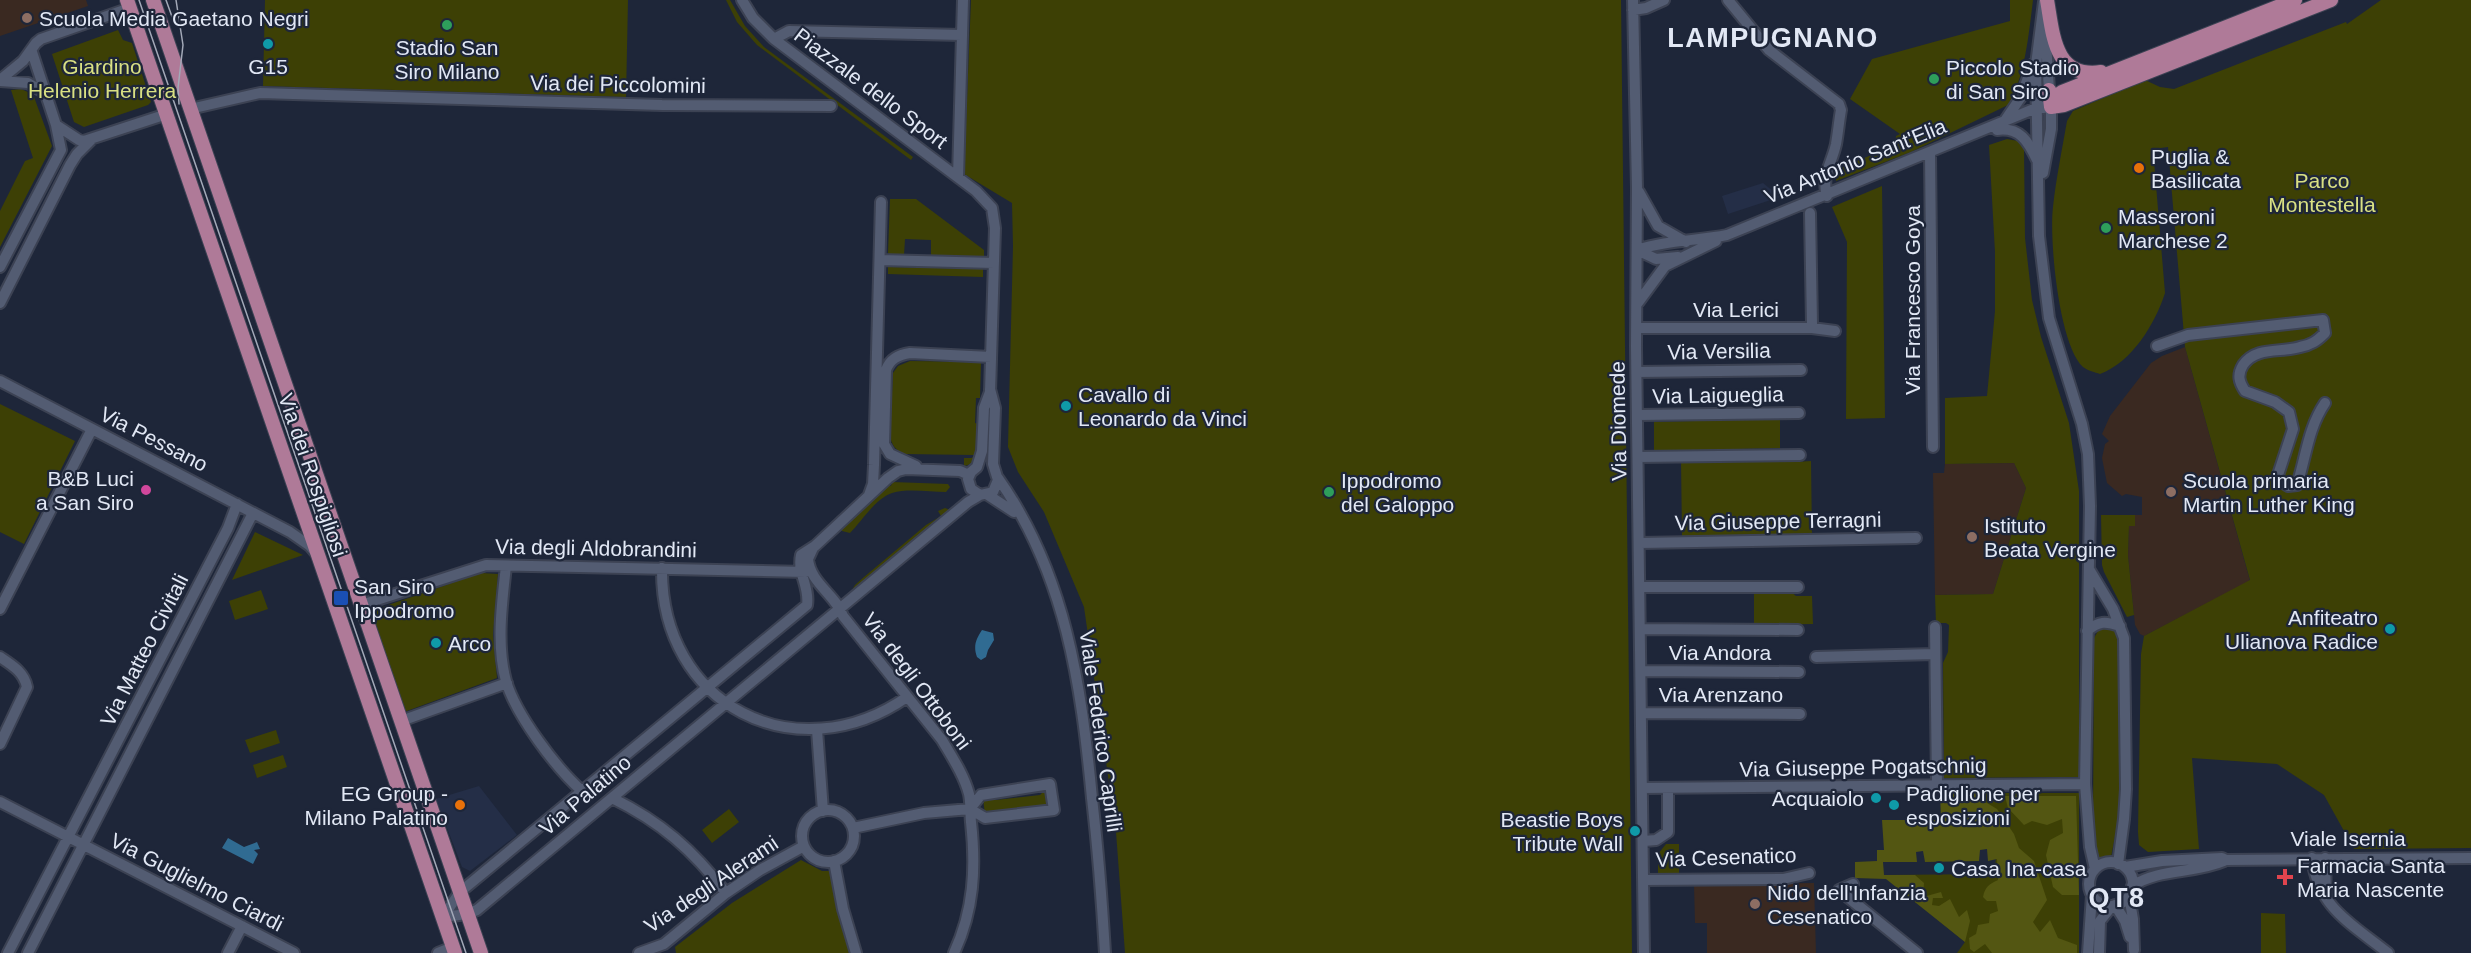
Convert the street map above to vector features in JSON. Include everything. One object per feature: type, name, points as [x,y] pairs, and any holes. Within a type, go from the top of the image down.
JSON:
[{"type":"main road","name":"Via dei Rospigliosi","points":[[153,0],[481,953]]},
{"type":"main road","name":"Via Antonio Sant'Elia","points":[[2048,105],[2062,92],[2295,0]]},
{"type":"main road","name":"Via Antonio Sant'Elia","points":[[2048,105],[2075,100],[2331,0]]},
{"type":"main road","points":[[2045,2],[2055,43],[2061,56],[2070,67],[2088,73],[2126,66]]},
{"type":"main road","name":"Via dei Rospigliosi","points":[[129,4],[454,950]]},
{"type":"main road","points":[[129,4],[149,9],[159,19]]},
{"type":"main road","points":[[166,114],[190,109]]},
{"type":"street","points":[[742,0],[753,18],[774,39]]},
{"type":"street","points":[[958,177],[963,0]]},
{"type":"street","points":[[1633,5],[1646,9],[1664,0]]},
{"type":"street","points":[[1728,0],[1761,41],[1779,58],[1839,104],[1836,146],[1825,174],[1824,187],[1827,196]]},
{"type":"street","points":[[2039,189],[2048,105],[2045,2]]},
{"type":"street","points":[[2003,123],[2021,97],[2037,49],[2045,2]]},
{"type":"street","points":[[0,80],[32,52],[36,43],[41,39],[129,4]]},
{"type":"street","name":"Via Diomede","points":[[1633,5],[1637,188],[1636,328],[1644,953]]},
{"type":"street","name":"Piazzale dello Sport","points":[[962,35],[789,31],[774,39],[958,177],[981,195],[992,208],[995,219],[990,389],[984,408],[982,451],[973,471]]},
{"type":"street","points":[[2037,49],[2048,105],[2039,163],[2039,236],[2046,305],[2082,424],[2088,454],[2089,568],[2086,631],[2085,784],[2090,847],[2096,869]]},
{"type":"street","points":[[0,267],[61,150],[56,125],[32,52]]},
{"type":"street","points":[[0,80],[28,83],[45,93]]},
{"type":"street","name":"Via dei Piccolomini","points":[[190,109],[260,93],[662,105],[831,106]]},
{"type":"street","name":"Via Antonio Sant'Elia","points":[[1637,250],[1657,243],[1687,242],[1727,235],[2048,105]]},
{"type":"street","points":[[56,125],[79,140],[91,140],[166,114]]},
{"type":"street","points":[[1980,133],[2007,129],[2015,131],[2026,140],[2039,163]]},
{"type":"street","points":[[0,303],[4,286],[70,165],[91,140]]},
{"type":"street","name":"Via Francesco Goya","points":[[1930,153],[1933,447]]},
{"type":"street","points":[[1637,188],[1658,226],[1687,242]]},
{"type":"street","points":[[868,495],[873,484],[881,202]]},
{"type":"street","points":[[1810,213],[1812,324]]},
{"type":"street","points":[[1636,305],[1665,266],[1727,235]]},
{"type":"street","points":[[1637,250],[1656,259],[1690,254]]},
{"type":"street","points":[[880,260],[994,263]]},
{"type":"street","points":[[2157,346],[2188,335],[2323,320],[2325,333],[2316,342],[2298,348],[2256,353],[2248,357],[2240,369],[2238,378],[2245,391],[2275,402],[2289,412],[2293,429],[2277,475],[2279,480],[2288,486],[2297,485],[2305,461],[2310,434],[2325,403]]},
{"type":"street","name":"Via Lerici","points":[[1636,328],[1812,328],[1835,331]]},
{"type":"street","points":[[923,469],[890,454],[884,444],[888,364],[897,356],[910,353],[991,357]]},
{"type":"street","name":"Via Versilia","points":[[1637,372],[1801,370]]},
{"type":"street","name":"Via Pessano","points":[[0,381],[290,532],[310,546],[319,557]]},
{"type":"street","name":"Piazzale dello Sport","points":[[990,389],[995,408],[996,475]]},
{"type":"street","name":"Via Laigueglia","points":[[1638,415],[1799,413]]},
{"type":"street","points":[[0,609],[92,429]]},
{"type":"street","points":[[1638,457],[1800,455]]},
{"type":"street","points":[[812,572],[800,571],[801,555],[898,471],[923,469],[973,471],[986,466],[996,475],[995,489],[968,502],[841,608],[812,572],[808,559],[814,546]]},
{"type":"street","points":[[973,471],[970,488],[984,495]]},
{"type":"street","name":"Viale Federico Caprilli","points":[[996,475],[1024,524],[1058,598],[1075,667],[1090,777],[1105,953]]},
{"type":"street","name":"Viale Federico Caprilli","points":[[984,495],[1011,508],[1024,524]]},
{"type":"street","name":"Via Matteo Civitali","points":[[8,953],[228,528],[237,504]]},
{"type":"street","name":"Via Matteo Civitali","points":[[28,953],[253,513]]},
{"type":"street","points":[[290,532],[297,531],[304,526],[306,518]]},
{"type":"street","name":"Via Giuseppe Terragni","points":[[1640,543],[1916,538]]},
{"type":"street","name":"Via degli Aldobrandini","points":[[361,605],[478,566],[800,571]]},
{"type":"street","points":[[506,566],[501,632],[507,683],[519,708],[544,748],[582,791]]},
{"type":"street","points":[[662,568],[666,607],[674,634],[683,653],[707,687],[725,704],[766,723],[785,728],[816,730],[867,719],[907,697]]},
{"type":"street","points":[[2089,568],[2113,609],[2124,638],[2126,789],[2121,866]]},
{"type":"street","name":"Via Palatino","points":[[460,892],[807,605],[807,592],[800,571]]},
{"type":"street","points":[[1640,587],[1798,587]]},
{"type":"street","points":[[827,620],[825,607],[831,598]]},
{"type":"street","name":"Via Palatino","points":[[468,914],[477,910],[841,608]]},
{"type":"street","name":"Via degli Ottoboni","points":[[841,608],[843,616],[942,740],[955,762],[969,795],[974,851],[973,887],[967,921],[954,953]]},
{"type":"street","points":[[2086,631],[2097,623],[2105,621],[2120,626]]},
{"type":"street","points":[[1935,627],[1937,784]]},
{"type":"street","points":[[1640,629],[1798,630]]},
{"type":"street","points":[[1816,657],[1935,654]]},
{"type":"street","points":[[0,657],[21,672],[26,679],[27,688],[0,744]]},
{"type":"street","name":"Via Andora","points":[[1641,671],[1799,672]]},
{"type":"street","points":[[401,721],[507,683]]},
{"type":"street","name":"Via Arenzano","points":[[1642,714],[1800,714]]},
{"type":"street","points":[[816,730],[823,811],[841,814],[853,828],[854,839],[850,850],[834,861],[843,909],[856,953]]},
{"type":"street","points":[[853,828],[924,813],[970,809],[985,818],[1054,810],[1050,784],[981,795],[970,809]]},
{"type":"street","name":"Via Giuseppe Pogatschnig","points":[[1642,788],[2085,784]]},
{"type":"street","points":[[1644,841],[1656,840],[1668,832],[1668,789]]},
{"type":"street","points":[[612,798],[650,818],[678,839],[704,864],[726,893]]},
{"type":"street","points":[[0,802],[83,845]]},
{"type":"street","name":"Via degli Alerami","points":[[823,811],[812,816],[805,825],[802,834],[804,846],[816,859],[834,861]]},
{"type":"street","points":[[82,813],[96,820]]},
{"type":"street","name":"Via Guglielmo Ciardi","points":[[83,845],[294,953]]},
{"type":"street","name":"Via degli Alerami","points":[[639,953],[665,948],[726,893],[759,870],[804,846]]},
{"type":"street","name":"Viale Isernia","points":[[2121,866],[2162,861],[2222,858],[2226,860]]},
{"type":"street","points":[[2312,858],[2314,876],[2326,900],[2388,953]]},
{"type":"street","points":[[2325,858],[2326,900]]},
{"type":"street","name":"Viale Isernia","points":[[2131,891],[2148,877],[2202,868],[2226,860],[2471,858]]},
{"type":"street","points":[[55,861],[71,868]]},
{"type":"street","points":[[2088,953],[2092,895],[2090,880],[2096,869],[2106,863],[2121,866],[2131,876],[2134,951]]},
{"type":"street","name":"Via Cesenatico","points":[[1644,880],[1783,879],[1809,873]]},
{"type":"street","points":[[1853,884],[1839,890],[1917,953]]},
{"type":"street","points":[[2099,953],[2100,921],[2105,912],[2122,903],[2131,891]]},
{"type":"street","points":[[443,917],[460,892]]},
{"type":"street","points":[[2092,895],[2099,902],[2113,906],[2125,921],[2134,951]]},
{"type":"street","points":[[443,917],[468,914]]},
{"type":"street","points":[[228,953],[242,926]]},
{"type":"street","points":[[438,953],[454,950]]},
{"type":"shaded area","name":"Scuola Media Gaetano Negri","points":[[0,0],[86,0],[88,6],[0,36]]},
{"type":"shaded area","points":[[1763,183],[1780,197],[1728,214],[1722,196]]},
{"type":"shaded area","name":"Scuola primaria Martin Luther King","points":[[2185,347],[2250,581],[2144,636],[2140,634],[2135,625],[2128,555],[2129,526],[2135,526],[2135,515],[2142,515],[2142,497],[2126,494],[2122,496],[2107,483],[2102,458],[2105,444],[2109,441],[2102,434],[2110,416],[2151,363]]},
{"type":"shaded area","name":"Istituto Beata Vergine","points":[[2014,463],[2026,488],[1993,594],[1935,595],[1933,473],[1944,473],[1945,464]]},
{"type":"shaded area","points":[[982,630],[993,633],[994,640],[986,657],[981,660],[977,657],[975,646]]},
{"type":"shaded area","points":[[479,786],[517,835],[470,871],[462,867],[436,799]]},
{"type":"shaded area","points":[[1940,793],[1980,793],[1982,800],[1997,809],[2014,834],[2019,848],[2034,861],[2047,900],[2033,922],[2040,932],[2050,920],[2058,938],[2077,945],[2077,953],[1992,953],[1985,944],[1974,952],[1970,949],[1969,938],[1976,934],[1978,925],[1989,923],[1990,914],[1998,911],[1996,901],[1987,901],[1983,897],[1988,886],[1998,880],[1997,859],[1988,861],[1987,849],[1980,850],[1979,861],[1925,862],[1923,851],[1916,852],[1917,862],[1883,862],[1884,875],[1915,875],[1924,883],[1923,897],[1941,892],[1943,898],[1933,898],[1932,905],[1939,906],[1950,899],[1959,917],[1967,910],[1970,921],[1965,942],[1886,879],[1855,878],[1855,862],[1877,861],[1877,850],[1884,850],[1882,820],[1941,820]]},
{"type":"shaded area","points":[[2005,796],[2076,796],[2079,895],[2062,895],[2053,887],[2046,855],[2050,840],[2063,833],[2062,819],[2047,825],[2032,821],[2024,825],[2008,808]]},
{"type":"shaded area","points":[[228,838],[244,847],[257,842],[260,849],[254,850],[258,854],[253,864],[222,848]]},
{"type":"shaded area","name":"Nido dell'Infanzia Cesenatico","points":[[1814,883],[1816,953],[1707,953],[1707,923],[1695,923],[1694,885]]},
{"type":"green space","points":[[265,0],[628,0],[626,97],[263,86]]},
{"type":"green space","points":[[726,0],[730,0],[745,26],[764,47],[913,157],[911,160],[757,45],[737,22]]},
{"type":"green space","name":"Ippodromo del Galoppo","points":[[971,0],[1621,0],[1632,953],[1125,953],[1116,832],[1084,607],[1044,512],[1018,472],[1008,447],[1012,203],[964,174]]},
{"type":"green space","name":"Piccolo Stadio di San Siro","points":[[2010,0],[2033,0],[2028,40],[2019,82],[2008,105],[1911,152],[1836,181],[1836,170],[1895,145],[1896,136],[1900,134],[1850,99],[1872,59],[2010,21]]},
{"type":"green space","name":"Parco Montestella","points":[[2381,0],[2471,0],[2471,848],[2354,849],[2324,795],[2277,764],[2192,758],[2199,849],[2148,852],[2139,845],[2138,832],[2141,654],[2144,636],[2250,580],[2185,347],[2168,147],[2153,149],[2165,293],[2141,341],[2122,361],[2100,374],[2083,367],[2075,355],[2062,315],[2054,266],[2053,207],[2067,121],[2073,111],[2145,80],[2160,87],[2174,89],[2346,22],[2347,24]]},
{"type":"green space","name":"Giardino Helenio Herrera","points":[[118,30],[123,40],[132,43],[151,102],[84,127],[74,122],[52,54]]},
{"type":"green space","points":[[21,89],[34,97],[52,146],[0,247],[0,211],[25,161],[33,158],[11,90]]},
{"type":"green space","points":[[2007,139],[2018,141],[2024,149],[2025,238],[2032,300],[2041,337],[2069,423],[2079,491],[2079,777],[1944,778],[1943,663],[1948,652],[1949,625],[1936,623],[1935,595],[1993,594],[2026,488],[2014,463],[1945,464],[1945,398],[1987,396],[1995,311],[1995,252],[1989,145]]},
{"type":"green space","points":[[1882,186],[1885,418],[1846,419],[1847,242],[1832,207]]},
{"type":"green space","points":[[890,199],[916,199],[984,250],[984,257],[931,256],[931,240],[905,239],[904,255],[891,255],[888,253]]},
{"type":"green space","points":[[888,267],[983,269],[983,277],[888,274]]},
{"type":"green space","points":[[910,361],[981,362],[980,398],[976,398],[975,423],[979,424],[978,450],[970,464],[964,466],[964,458],[972,458],[974,455],[905,454],[893,445],[890,435],[893,373],[898,366]]},
{"type":"green space","points":[[0,404],[75,441],[24,544],[0,532]]},
{"type":"green space","points":[[1780,419],[1780,448],[1654,451],[1654,422]]},
{"type":"green space","points":[[1795,458],[1796,462],[1811,461],[1812,536],[1682,537],[1681,459]]},
{"type":"green space","points":[[892,482],[948,484],[950,487],[946,492],[912,490],[892,493],[874,505],[850,533],[842,531],[841,528],[887,484],[891,486]]},
{"type":"green space","points":[[945,508],[950,510],[849,595],[855,585],[926,525],[941,516],[938,511]]},
{"type":"green space","points":[[2101,515],[2135,515],[2135,526],[2129,526],[2128,555],[2134,615],[2127,617],[2104,572]]},
{"type":"green space","points":[[255,532],[303,555],[232,580]]},
{"type":"green space","points":[[481,573],[498,574],[493,635],[497,678],[404,712],[368,612]]},
{"type":"green space","points":[[261,590],[268,609],[235,620],[229,601]]},
{"type":"green space","points":[[1790,591],[1796,596],[1812,596],[1813,624],[1754,625],[1754,592]]},
{"type":"green space","points":[[2106,627],[2116,630],[2120,638],[2120,811],[2111,857],[2099,860],[2093,827],[2094,638],[2098,631]]},
{"type":"green space","points":[[276,730],[280,743],[250,753],[245,740]]},
{"type":"green space","points":[[283,755],[287,767],[257,778],[253,765]]},
{"type":"green space","points":[[1046,791],[1050,809],[985,815],[983,798],[992,796],[996,800],[1040,795]]},
{"type":"green space","points":[[1980,793],[2079,793],[2079,953],[1957,953],[1965,942],[1883,875],[1994,874],[1996,858]]},
{"type":"green space","points":[[729,809],[739,822],[712,843],[702,830]]},
{"type":"green space","points":[[1666,844],[1679,844],[1679,875],[1658,875],[1658,854]]},
{"type":"green space","points":[[801,860],[822,871],[830,871],[849,953],[676,953],[675,947],[732,903]]},
{"type":"green space","points":[[2261,913],[2285,914],[2286,953],[2261,953]]},
{"type":"tram line","points":[[139,0],[466,953]]},
{"type":"tram line","points":[[166,0],[175,25]]},
{"type":"tram line","points":[[176,0],[183,45],[178,88],[179,104]]},
{"type":"place","name":"Scuola Media Gaetano Negri","points":[[27,18]]},
{"type":"place","name":"Stadio San Siro Milano","points":[[447,25]]},
{"type":"place","name":"G15","points":[[268,44]]},
{"type":"place","name":"Piccolo Stadio di San Siro","points":[[1934,79]]},
{"type":"place","name":"Puglia & Basilicata","points":[[2139,168]]},
{"type":"place","name":"Masseroni Marchese 2","points":[[2106,228]]},
{"type":"place","name":"Cavallo di Leonardo da Vinci","points":[[1066,406]]},
{"type":"place","name":"B&B Luci a San Siro","points":[[146,490]]},
{"type":"place","name":"Ippodromo del Galoppo","points":[[1329,492]]},
{"type":"place","name":"Scuola primaria Martin Luther King","points":[[2171,492]]},
{"type":"place","name":"Istituto Beata Vergine","points":[[1972,537]]},
{"type":"place","name":"San Siro Ippodromo","points":[[341,598]]},
{"type":"place","name":"Anfiteatro Ulianova Radice","points":[[2390,629]]},
{"type":"place","name":"Arco","points":[[436,643]]},
{"type":"place","name":"Acquaiolo","points":[[1876,798]]},
{"type":"place","name":"EG Group - Milano Palatino","points":[[460,805]]},
{"type":"place","name":"Padiglione per esposizioni","points":[[1894,805]]},
{"type":"place","name":"Beastie Boys Tribute Wall","points":[[1635,831]]},
{"type":"place","name":"Casa Ina-casa","points":[[1939,868]]},
{"type":"place","name":"Farmacia Santa Maria Nascente","points":[[2285,877]]},
{"type":"place","name":"Nido dell'Infanzia Cesenatico","points":[[1755,904]]},
{"type":"district","name":"LAMPUGNANO","points":[[1773,38]]},
{"type":"district","name":"QT8","points":[[2117,898]]}]
